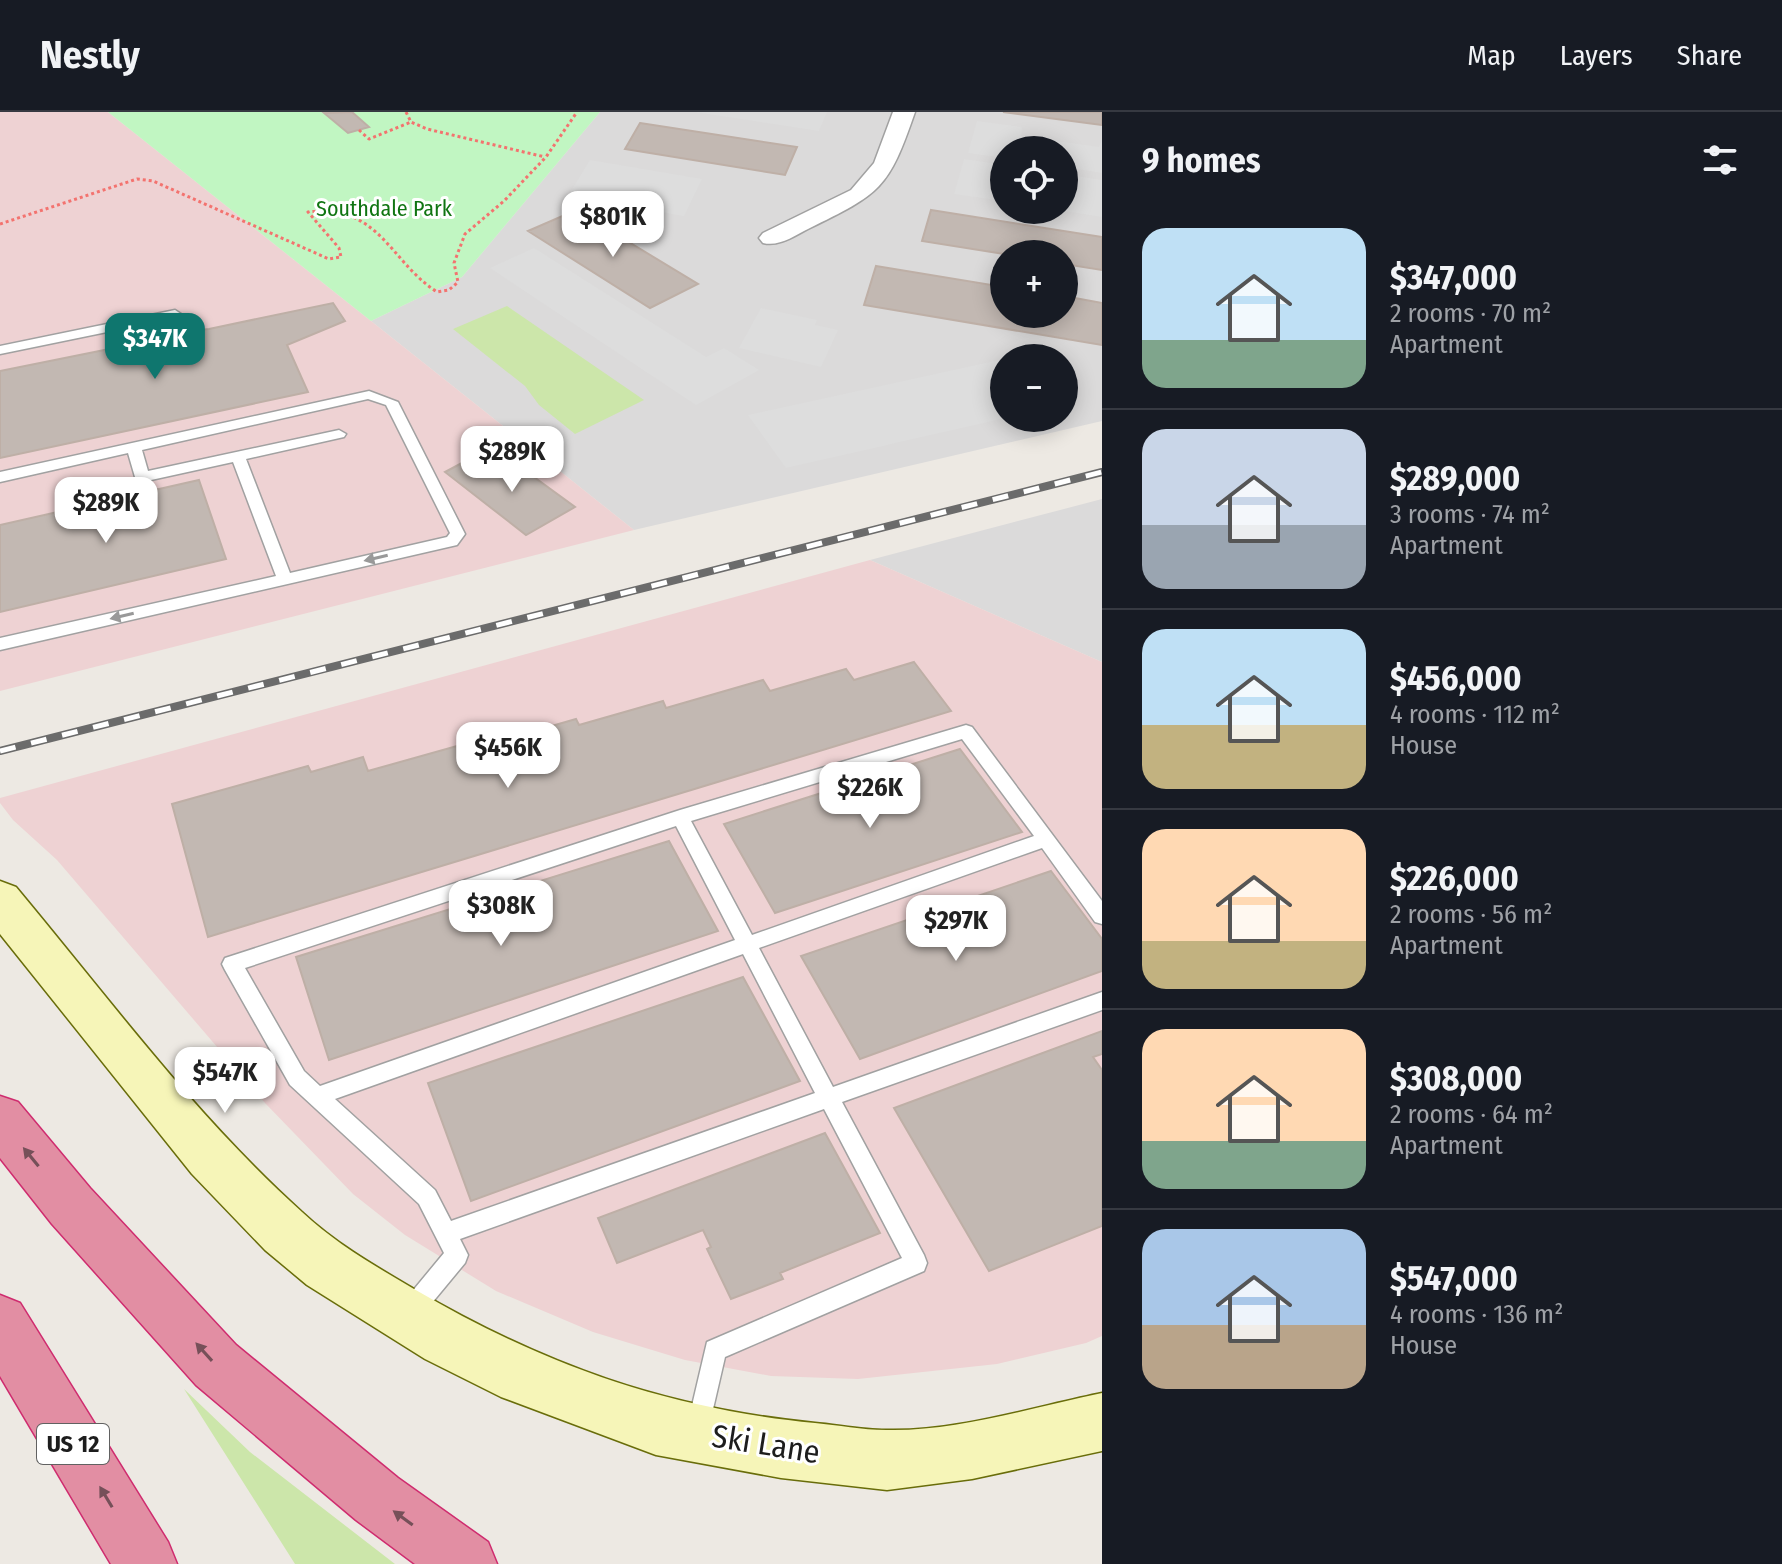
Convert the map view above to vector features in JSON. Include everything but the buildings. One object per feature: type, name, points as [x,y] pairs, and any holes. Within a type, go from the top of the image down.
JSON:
[{"type":"highway","points":[[0,1119],[71,1206],[216,1365],[377,1499],[466,1564]]},
{"type":"highway","name":"US 12","points":[[0,1323],[146,1564]]},
{"type":"street","points":[[771,238],[859,195],[885,165],[904,112]]},
{"type":"street","name":"Ski Lane","points":[[0,900],[210,1157],[284,1232],[326,1266],[426,1327],[521,1377],[656,1426],[781,1449],[887,1460],[972,1450],[1102,1422]]},
{"type":"lane","points":[[0,350],[175,314]]},
{"type":"lane","points":[[0,477],[369,395],[391,402],[458,534],[452,541],[0,644]]},
{"type":"lane","points":[[134,447],[142,477],[339,434]]},
{"type":"lane","points":[[238,456],[285,579]]},
{"type":"lane","points":[[426,1327],[457,1255],[427,1197],[297,1078],[232,964],[680,817],[966,731],[1102,916]]},
{"type":"lane","points":[[680,817],[916,1263],[715,1350],[698,1433]]},
{"type":"lane","points":[[317,1096],[1046,839]]},
{"type":"lane","points":[[446,1233],[1102,1001]]},
{"type":"path","points":[[406,112],[411,122]]},
{"type":"path","points":[[0,224],[125,181],[153,181],[329,259],[341,257],[339,248],[308,212],[319,209],[336,213],[380,233],[410,272],[437,292],[449,290],[458,282],[454,263],[465,234],[504,201],[546,157],[577,112]]},
{"type":"path","points":[[359,130],[369,139],[411,122],[455,137],[546,157]]},
{"type":"shaded area","points":[[0,112],[108,112],[634,530],[0,691]]},
{"type":"shaded area","points":[[600,112],[1102,112],[1102,421],[1078,427],[1078,344],[990,344],[990,432],[1055,432],[634,530],[371,321],[462,277]]},
{"type":"shaded area","points":[[695,112],[827,112],[819,131]]},
{"type":"shaded area","points":[[977,121],[1022,127],[1021,136],[990,136],[990,156],[968,153]]},
{"type":"shaded area","points":[[1102,139],[1102,173],[1078,169],[1078,144],[1099,147]]},
{"type":"shaded area","points":[[964,159],[990,163],[990,199],[954,194]]},
{"type":"shaded area","points":[[590,160],[702,179],[684,216],[568,196]]},
{"type":"shaded area","points":[[1078,176],[1102,180],[1102,217],[1078,213]]},
{"type":"shaded area","points":[[534,248],[706,357],[724,348],[759,370],[696,405],[490,268]]},
{"type":"shaded area","points":[[761,308],[817,320],[815,325],[838,330],[821,367],[739,348]]},
{"type":"shaded area","points":[[990,362],[990,421],[786,468],[748,415]]},
{"type":"shaded area","points":[[1102,499],[1102,662],[870,560]]},
{"type":"shaded area","points":[[870,560],[1102,662],[1102,1336],[1086,1343],[997,1364],[858,1379],[771,1376],[685,1360],[593,1332],[496,1291],[405,1235],[353,1194],[265,1103],[57,860],[13,820],[0,803],[0,798]]},
{"type":"green space","name":"Southdale Park","points":[[108,112],[600,112],[462,277],[371,321]]},
{"type":"green space","points":[[507,306],[644,400],[575,434],[539,405],[525,386],[453,329]]},
{"type":"green space","points":[[184,1389],[250,1452],[395,1564],[295,1564]]},
{"type":"railway","points":[[0,751],[1102,472]]}]
